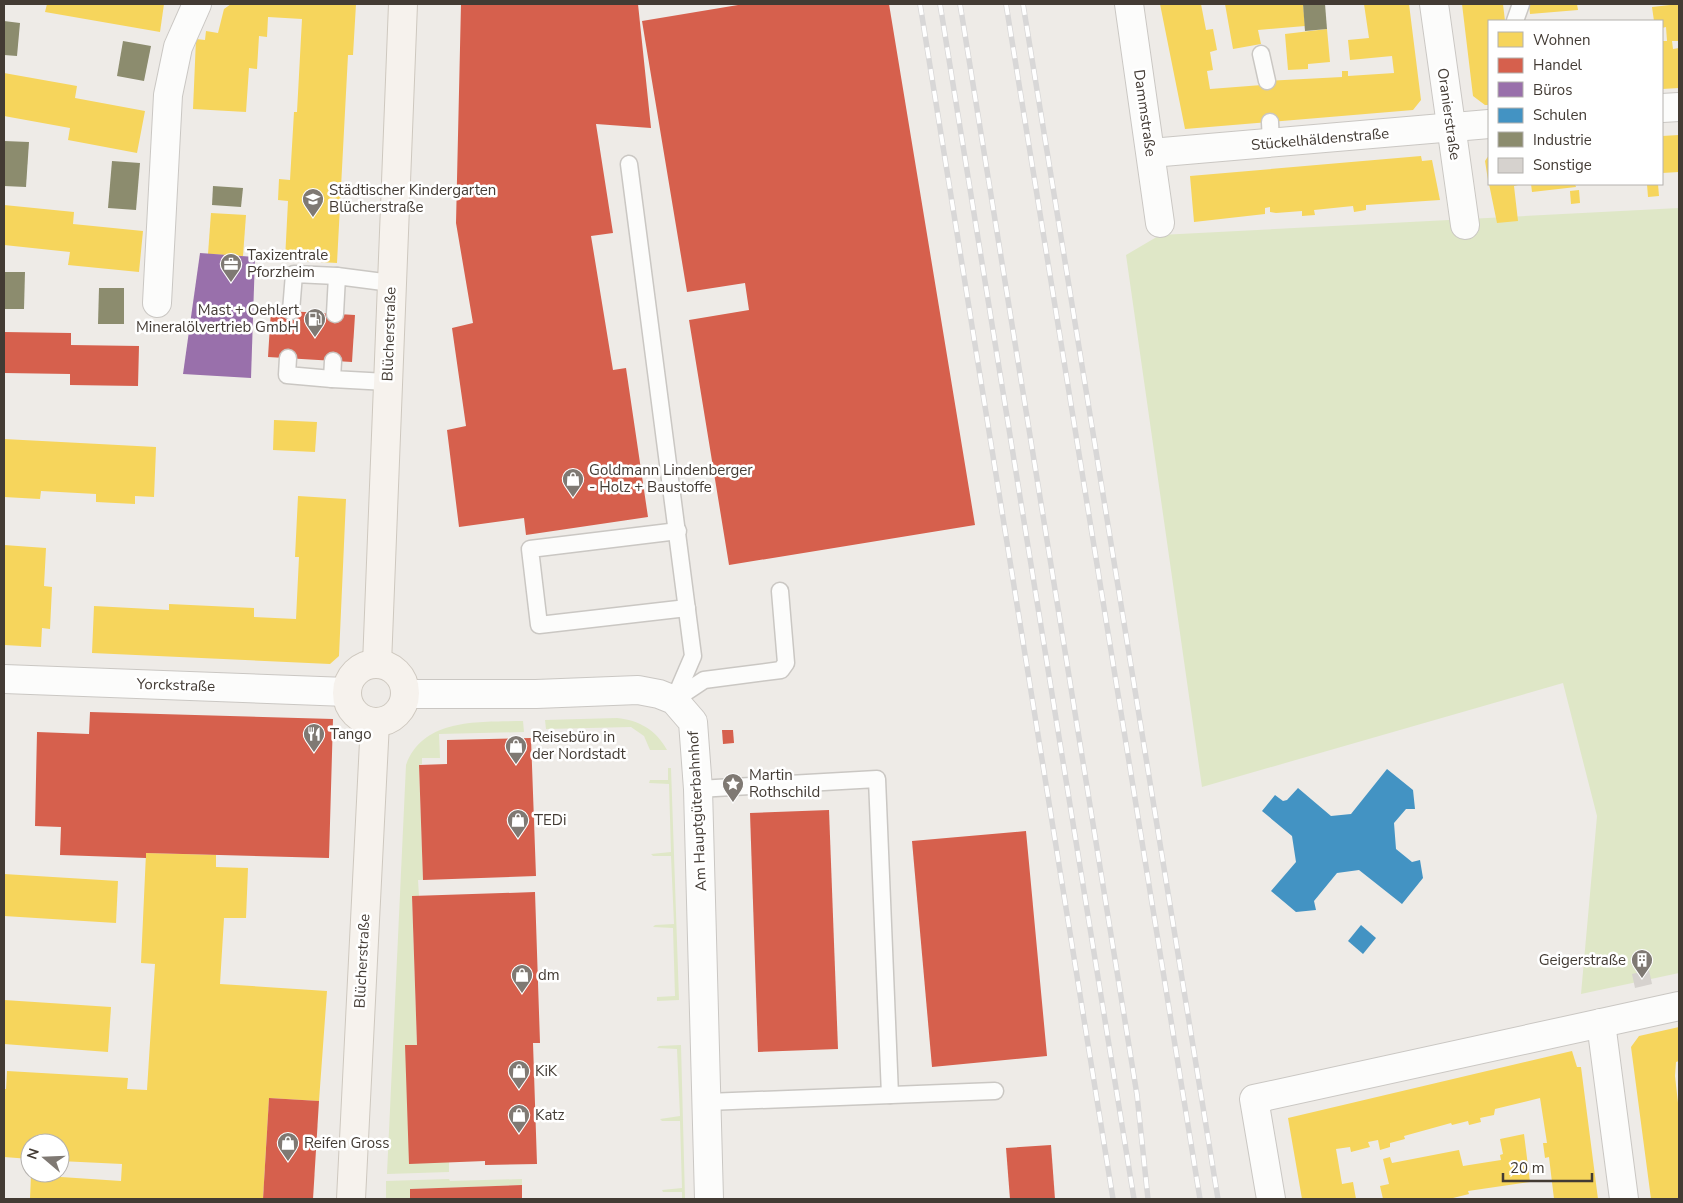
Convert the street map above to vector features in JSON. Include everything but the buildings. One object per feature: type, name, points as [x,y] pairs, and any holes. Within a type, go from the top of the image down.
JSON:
[{"type":"main road","name":"Blücherstraße","points":[[377,664],[403,4]]},
{"type":"main road","points":[[377,664],[388,666],[398,673],[403,682],[405,694],[403,705],[396,715],[386,721],[375,722],[364,720],[355,713],[349,704],[347,692],[350,681],[357,672],[366,666],[377,664]]},
{"type":"main road","name":"Blücherstraße","points":[[350,1199],[375,722]]},
{"type":"street","points":[[158,303],[168,95],[178,47],[197,4]]},
{"type":"street","name":"Dammstraße","points":[[1129,4],[1160,222]]},
{"type":"street","name":"Oranierstraße","points":[[1434,4],[1450,127],[1466,224]]},
{"type":"street","points":[[1663,108],[1679,107]]},
{"type":"street","name":"Stückelhäldenstraße","points":[[1151,153],[1271,133],[1488,124]]},
{"type":"street","name":"Yorckstraße","points":[[4,679],[347,692]]},
{"type":"street","points":[[405,694],[536,694],[638,690],[659,694],[674,700]]},
{"type":"street","name":"Am Hauptgüterbahnhof","points":[[674,700],[693,722],[698,789],[709,1199]]},
{"type":"street","points":[[1271,1199],[1254,1099],[1679,1006]]},
{"type":"street","points":[[1600,1023],[1624,1199]]},
{"type":"lane","points":[[1515,20],[1521,4]]},
{"type":"lane","points":[[1261,54],[1266,81]]},
{"type":"lane","points":[[629,164],[693,656],[674,700]]},
{"type":"lane","points":[[291,311],[294,274],[337,276],[391,282]]},
{"type":"lane","points":[[335,314],[337,276]]},
{"type":"lane","points":[[288,358],[287,375],[387,382]]},
{"type":"lane","points":[[332,379],[333,360]]},
{"type":"lane","points":[[678,531],[530,549],[539,625],[687,608]]},
{"type":"lane","points":[[674,700],[704,680],[781,670],[786,663],[780,591]]},
{"type":"lane","points":[[698,789],[877,779],[890,1095]]},
{"type":"lane","points":[[707,1102],[995,1091]]},
{"type":"green space","points":[[1679,208],[1679,973],[1581,994],[1597,816],[1563,683],[1202,787],[1126,255],[1160,235]]},
{"type":"green space","points":[[617,718],[633,721],[646,727],[658,737],[667,750],[650,750],[644,736],[631,727],[546,729],[545,720]]},
{"type":"green space","points":[[523,721],[524,732],[439,734],[440,758],[422,758],[422,764],[419,765],[423,880],[418,880],[419,896],[412,896],[417,1045],[406,1045],[449,1162],[449,1172],[387,1174],[406,765],[414,749],[426,738],[440,730],[472,723]]},
{"type":"green space","points":[[668,768],[671,768],[679,1000],[657,1001],[657,997],[675,996],[673,928],[653,927],[655,925],[674,924],[671,856],[653,856],[651,854],[671,852],[669,784],[649,783],[650,780],[668,780]]},
{"type":"green space","points":[[681,1045],[685,1199],[682,1199],[682,1192],[663,1192],[662,1190],[682,1188],[680,1121],[662,1121],[660,1119],[680,1116],[677,1049],[657,1048],[659,1046]]},
{"type":"green space","points":[[449,1179],[450,1181],[522,1179],[522,1185],[410,1189],[410,1199],[386,1199],[386,1181]]},
{"type":"railway","points":[[920,4],[1113,1199]]},
{"type":"railway","points":[[940,4],[1134,1199]]},
{"type":"railway","points":[[960,4],[1137,1095],[1148,1199]]},
{"type":"railway","points":[[1006,4],[1200,1199]]},
{"type":"railway","points":[[1023,4],[1218,1199]]},
{"type":"place","name":"Städtischer Kindergarten Blücherstraße","points":[[313,218]]},
{"type":"place","name":"Taxizentrale Pforzheim","points":[[231,283]]},
{"type":"place","name":"Mast + Oehlert Mineralölvertrieb GmbH","points":[[315,338]]},
{"type":"place","name":"Goldmann Lindenberger - Holz + Baustoffe","points":[[573,498]]},
{"type":"place","name":"Tango","points":[[314,753]]},
{"type":"place","name":"Reisebüro in der Nordstadt","points":[[516,765]]},
{"type":"place","name":"Martin Rothschild","points":[[733,803]]},
{"type":"place","name":"TEDi","points":[[518,839]]},
{"type":"place","name":"Geigerstraße","points":[[1642,979]]},
{"type":"place","name":"dm","points":[[522,994]]},
{"type":"place","name":"KiK","points":[[519,1090]]},
{"type":"place","name":"Katz","points":[[519,1134]]},
{"type":"place","name":"Reifen Gross","points":[[288,1162]]}]
